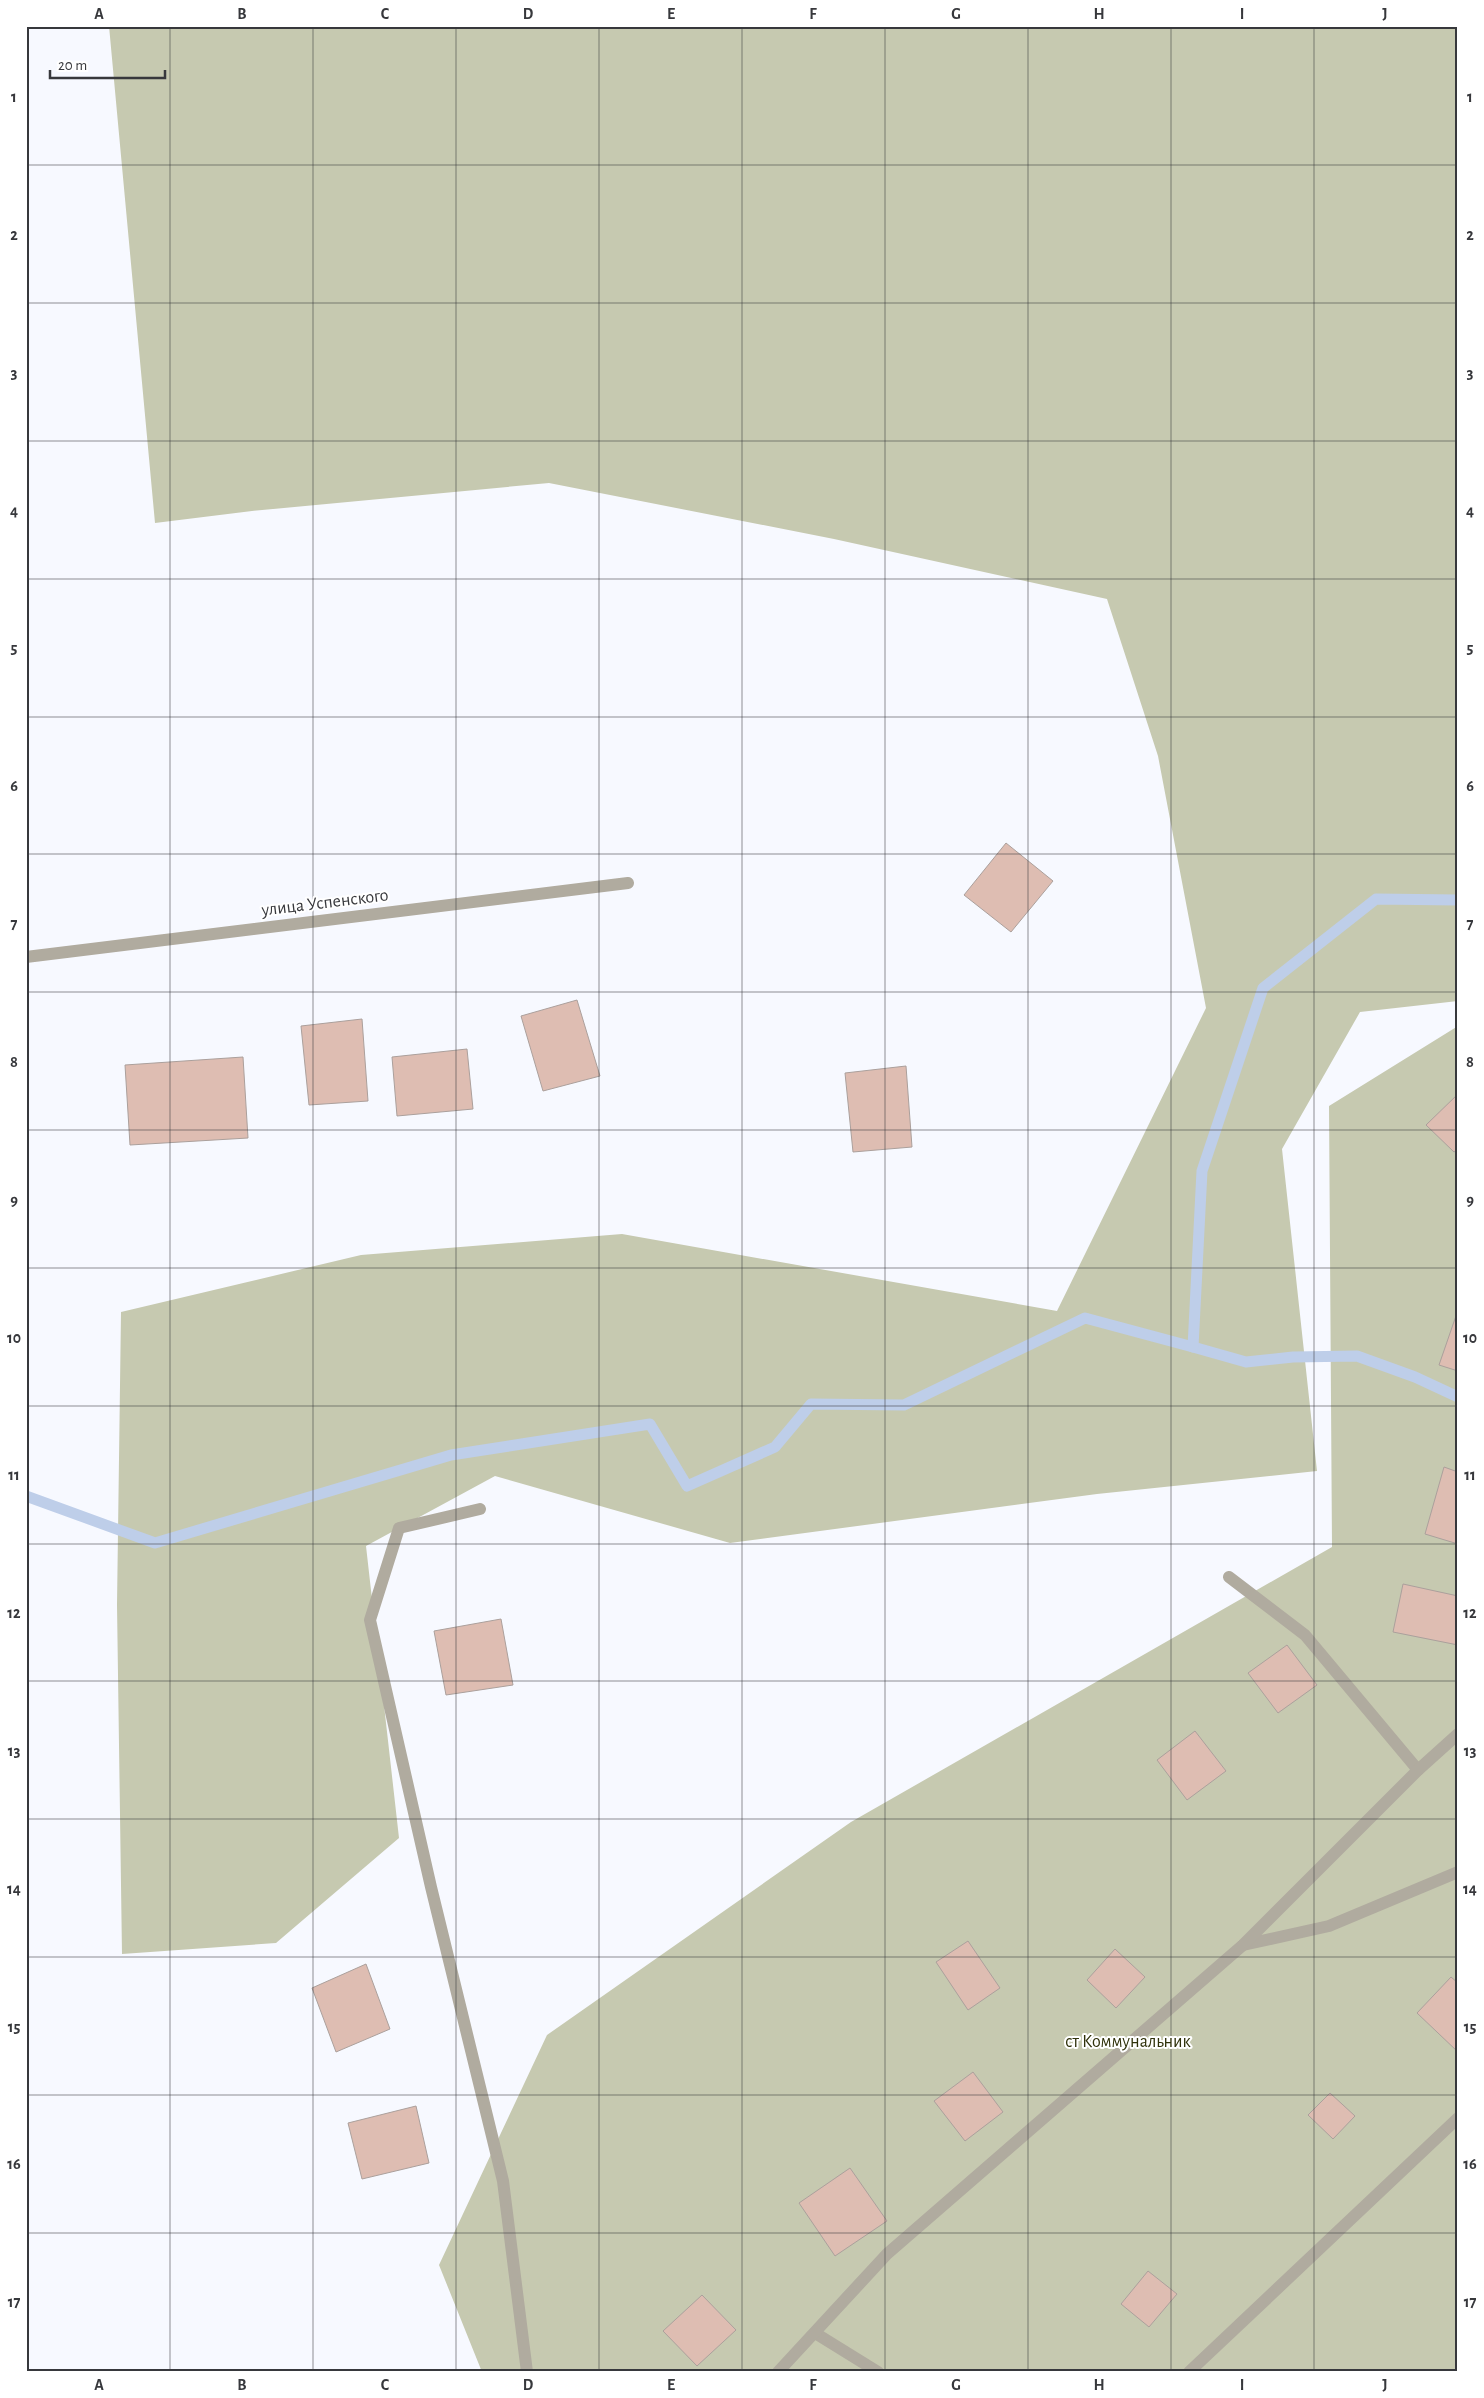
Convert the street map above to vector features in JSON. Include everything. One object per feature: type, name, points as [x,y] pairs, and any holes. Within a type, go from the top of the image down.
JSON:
[{"type":"street","name":"улица Успенского","points":[[26,957],[628,883]]},
{"type":"street","points":[[480,1509],[399,1528],[370,1620],[434,1897],[503,2181],[527,2372]]},
{"type":"street","points":[[1229,1577],[1305,1635],[1418,1770]]},
{"type":"street","points":[[778,2372],[887,2254],[1243,1945],[1418,1770],[1458,1734]]},
{"type":"street","points":[[1243,1945],[1329,1926],[1458,1872]]},
{"type":"street","points":[[1189,2372],[1458,2118]]},
{"type":"street","points":[[815,2333],[878,2372]]},
{"type":"green space","points":[[109,26],[1458,26],[1458,1001],[1360,1012],[1282,1149],[1317,1471],[1097,1494],[730,1543],[495,1476],[366,1546],[399,1838],[276,1943],[122,1954],[117,1605],[121,1312],[361,1255],[622,1234],[1057,1311],[1206,1008],[1158,756],[1107,599],[834,539],[549,483],[252,511],[155,523]]},
{"type":"green space","name":"ст Коммунальник","points":[[1458,1026],[1458,2372],[482,2372],[439,2265],[547,2035],[851,1822],[1332,1547],[1329,1106]]},
{"type":"building","points":[[1006,843],[1053,881],[1011,932],[964,895]]},
{"type":"building","points":[[577,1000],[600,1076],[543,1091],[521,1016]]},
{"type":"building","points":[[362,1019],[368,1101],[309,1105],[301,1026]]},
{"type":"building","points":[[467,1049],[473,1109],[397,1116],[392,1057]]},
{"type":"building","points":[[243,1057],[248,1138],[130,1145],[125,1065]]},
{"type":"building","points":[[906,1066],[912,1147],[853,1152],[845,1073]]},
{"type":"building","points":[[1458,1094],[1458,1149],[1454,1152],[1426,1125]]},
{"type":"building","points":[[1458,1310],[1458,1371],[1439,1365]]},
{"type":"building","points":[[1444,1467],[1458,1472],[1458,1544],[1425,1534]]},
{"type":"building","points":[[1403,1584],[1458,1596],[1458,1645],[1393,1632]]},
{"type":"building","points":[[501,1619],[513,1685],[446,1695],[434,1631]]},
{"type":"building","points":[[1287,1645],[1317,1685],[1278,1713],[1248,1673]]},
{"type":"building","points":[[1195,1731],[1226,1771],[1187,1800],[1157,1760]]},
{"type":"building","points":[[968,1941],[1000,1988],[968,2010],[936,1962]]},
{"type":"building","points":[[1115,1949],[1145,1977],[1116,2008],[1087,1980]]},
{"type":"building","points":[[366,1964],[390,2029],[336,2052],[312,1988]]},
{"type":"building","points":[[1451,1977],[1458,1983],[1458,2052],[1417,2013]]},
{"type":"building","points":[[973,2072],[1003,2112],[965,2141],[934,2101]]},
{"type":"building","points":[[1330,2093],[1355,2116],[1333,2139],[1308,2115]]},
{"type":"building","points":[[416,2106],[429,2163],[362,2179],[348,2123]]},
{"type":"building","points":[[850,2168],[887,2221],[835,2256],[799,2203]]},
{"type":"building","points":[[1148,2271],[1177,2294],[1149,2327],[1121,2304]]},
{"type":"building","points":[[702,2295],[736,2330],[697,2366],[663,2331]]},
{"type":"waterway","points":[[26,1496],[155,1543],[451,1455],[650,1424],[687,1486],[775,1447],[811,1404],[904,1405],[1085,1318],[1193,1347],[1202,1171],[1263,988],[1376,899],[1458,900]]},
{"type":"waterway","points":[[1193,1347],[1246,1362],[1293,1357],[1357,1356],[1415,1377],[1458,1397]]}]
